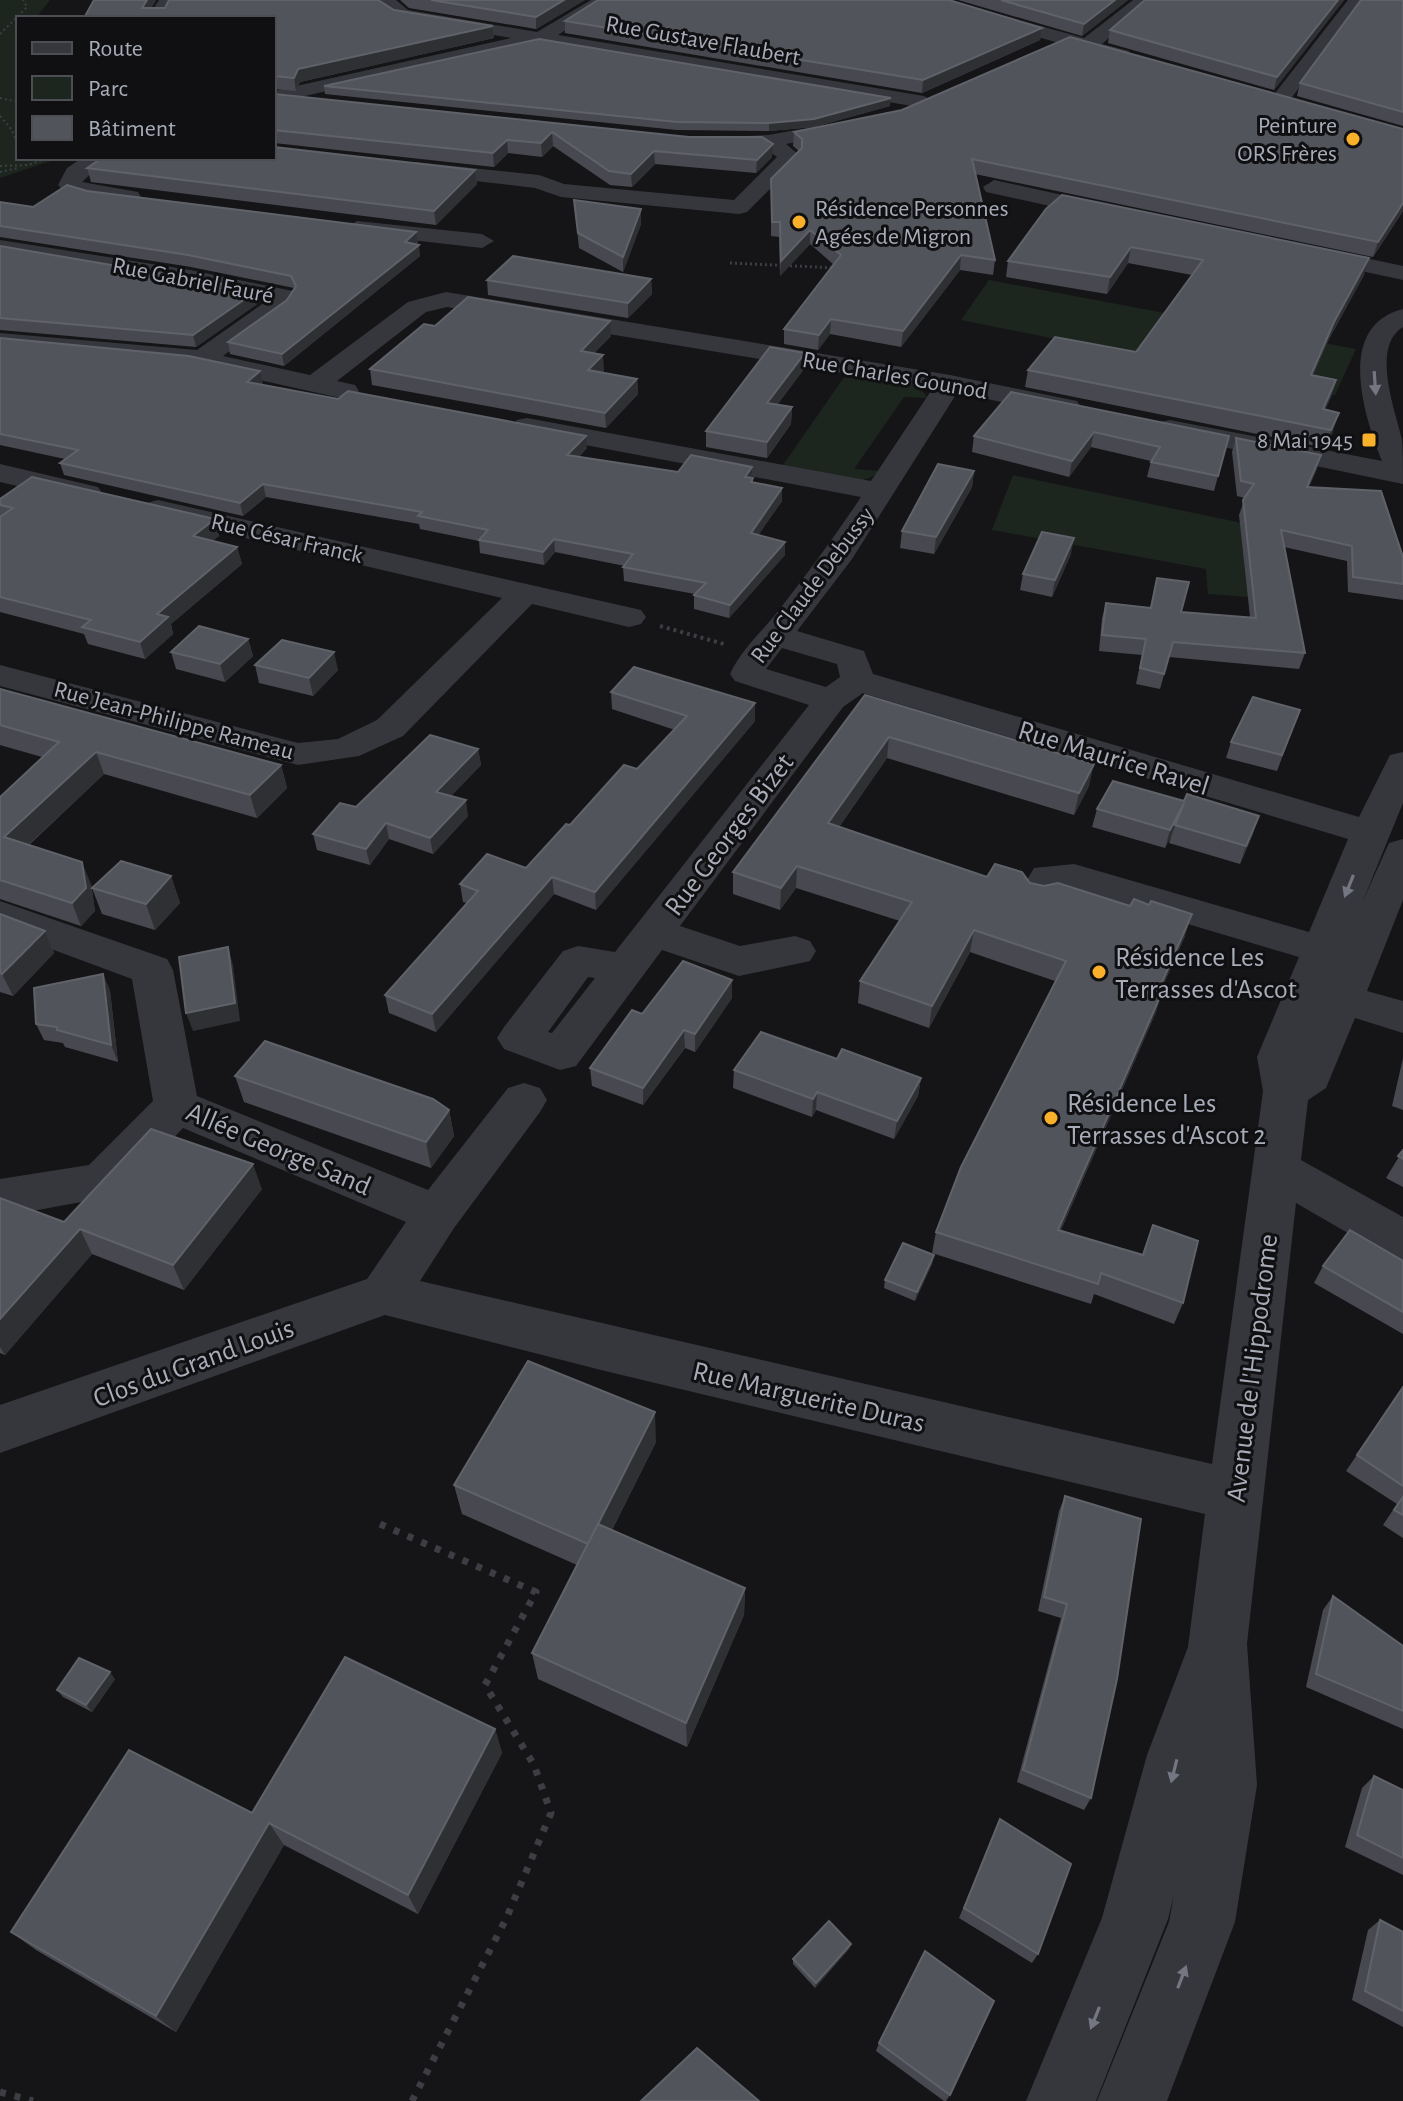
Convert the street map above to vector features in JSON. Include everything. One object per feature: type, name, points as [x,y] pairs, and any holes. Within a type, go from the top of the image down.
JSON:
[{"type":"street","name":"Rue Gustave Flaubert","points":[[387,0],[387,6],[403,15],[931,99],[886,118],[768,141]]},
{"type":"street","points":[[276,97],[542,37],[603,0]]},
{"type":"street","points":[[928,0],[1137,60]]},
{"type":"street","points":[[1038,52],[1099,38],[1143,0]]},
{"type":"street","points":[[1307,109],[1272,99],[1357,0]]},
{"type":"street","points":[[981,15],[1006,5]]},
{"type":"street","points":[[276,97],[335,104]]},
{"type":"street","points":[[399,166],[539,182],[561,190],[739,207],[787,161],[788,155],[768,141],[689,141]]},
{"type":"street","points":[[93,160],[75,173],[69,185],[90,192],[151,200]]},
{"type":"street","points":[[994,187],[1135,217]]},
{"type":"street","points":[[333,224],[482,241]]},
{"type":"street","name":"Rue Gabriel Fauré","points":[[0,247],[190,277],[284,296],[279,304],[202,359]]},
{"type":"street","points":[[1279,247],[1403,273]]},
{"type":"street","name":"Rue Charles Gounod","points":[[316,384],[417,307],[446,299],[950,383],[1086,411]]},
{"type":"street","points":[[1147,424],[1374,470],[1402,472],[1378,417],[1374,374],[1379,341],[1386,327],[1403,317]]},
{"type":"street","points":[[0,341],[202,359],[369,396]]},
{"type":"street","points":[[1400,374],[1403,404]]},
{"type":"street","name":"Rue Claude Debussy","points":[[844,690],[747,674],[766,645],[836,559],[950,383]]},
{"type":"street","points":[[507,422],[880,492]]},
{"type":"street","name":"Rue César Franck","points":[[0,473],[629,617]]},
{"type":"street","name":"Rue Jean-Philippe Rameau","points":[[0,675],[298,754],[323,754],[372,740],[390,728],[526,592]]},
{"type":"street","points":[[766,645],[852,658],[844,690]]},
{"type":"street","name":"Rue Maurice Ravel","points":[[844,690],[1386,843]]},
{"type":"street","name":"Rue Georges Bizet","points":[[627,969],[844,690]]},
{"type":"street","name":"Avenue de l'Hippodrome","points":[[1286,1091],[1310,1076],[1342,999],[1386,843],[1403,763]]},
{"type":"street","name":"Avenue de l'Hippodrome","points":[[1132,2101],[1202,1922],[1226,1785],[1217,1644],[1286,1091],[1279,1057],[1323,950],[1386,843]]},
{"type":"street","points":[[1040,892],[1048,877],[1074,877],[1323,950]]},
{"type":"street","name":"Allée George Sand","points":[[0,915],[152,970],[176,1106],[437,1214]]},
{"type":"street","points":[[654,932],[739,961],[795,951]]},
{"type":"street","points":[[1342,999],[1403,1017]]},
{"type":"street","points":[[385,1294],[437,1214],[524,1100]]},
{"type":"street","points":[[0,1198],[102,1182],[176,1106]]},
{"type":"street","points":[[1274,1168],[1403,1241]]},
{"type":"street","name":"Rue Marguerite Duras","points":[[385,1294],[605,1349],[1235,1495]]},
{"type":"street","name":"Clos du Grand Louis","points":[[0,1429],[385,1294]]},
{"type":"street","name":"Avenue de l'Hippodrome","points":[[1061,2101],[1135,1919],[1178,1755],[1217,1644]]},
{"type":"path","points":[[18,16],[27,7],[23,0]]},
{"type":"path","points":[[0,34],[16,18]]},
{"type":"path","points":[[0,116],[12,130],[16,141]]},
{"type":"path","points":[[0,172],[42,160]]},
{"type":"path","points":[[0,166],[28,165]]},
{"type":"path","points":[[730,263],[843,268]]},
{"type":"path","points":[[629,617],[766,645]]},
{"type":"path","points":[[380,1524],[536,1592],[485,1685],[534,1765],[551,1813],[506,1919],[412,2101]]},
{"type":"path","points":[[0,2092],[33,2101]]},
{"type":"green space","points":[[0,0],[50,0],[38,16],[16,16],[16,160],[54,160],[0,178]]},
{"type":"green space","points":[[989,280],[1356,349],[1335,395],[961,320]]},
{"type":"green space","points":[[847,373],[917,385],[928,398],[904,397],[854,469],[880,471],[871,477],[859,481],[832,480],[781,468]]},
{"type":"green space","points":[[1013,475],[1280,531],[1288,544],[1276,564],[1244,561],[1248,597],[1208,594],[1206,569],[992,530]]},
{"type":"building","points":[[94,0],[147,0],[142,8],[165,8],[169,0],[378,0],[394,10],[493,26],[298,69],[294,78],[276,76],[276,16],[85,16]]},
{"type":"building","points":[[431,0],[564,0],[536,17]]},
{"type":"building","points":[[598,0],[949,0],[1042,28],[923,80],[565,21]]},
{"type":"building","points":[[1001,0],[1115,0],[1084,24]]},
{"type":"building","points":[[1145,0],[1338,0],[1277,77],[1110,30]]},
{"type":"building","points":[[1361,0],[1403,0],[1403,112],[1300,83]]},
{"type":"building","points":[[1070,37],[1403,129],[1403,203],[1378,242],[972,159],[995,260],[961,255],[903,331],[831,319],[819,335],[784,329],[841,255],[810,230],[781,261],[780,222],[772,222],[771,179],[802,148],[802,139],[794,132],[902,110]]},
{"type":"building","points":[[539,39],[891,98],[814,119],[769,123],[677,122],[324,86]]},
{"type":"building","points":[[276,94],[689,137],[762,137],[773,144],[757,160],[654,151],[631,174],[609,171],[552,132],[541,143],[507,140],[493,153],[276,130]]},
{"type":"building","points":[[276,147],[475,170],[434,211],[87,168],[99,160],[276,160]]},
{"type":"building","points":[[67,185],[87,191],[416,232],[405,242],[419,245],[282,354],[228,342],[287,300],[296,286],[291,276],[188,255],[0,226],[0,202],[33,207]]},
{"type":"building","points":[[1062,195],[1369,258],[1334,322],[1311,375],[1336,380],[1323,409],[1339,413],[1331,430],[1028,370],[1055,337],[1136,352],[1203,260],[1131,247],[1110,277],[1008,261],[1046,209]]},
{"type":"building","points":[[574,200],[641,209],[623,257],[578,233]]},
{"type":"building","points":[[0,246],[258,290],[193,335],[0,318]]},
{"type":"building","points":[[513,256],[651,279],[628,303],[487,280]]},
{"type":"building","points":[[468,297],[610,321],[581,351],[603,355],[588,370],[637,379],[605,413],[370,369],[424,324],[435,326]]},
{"type":"building","points":[[0,338],[189,356],[260,371],[247,382],[338,399],[348,391],[586,436],[567,455],[678,472],[691,455],[752,467],[745,477],[753,478],[751,482],[782,488],[751,533],[785,542],[730,605],[694,595],[706,583],[623,567],[633,554],[554,539],[543,552],[479,540],[488,530],[418,516],[422,512],[263,484],[240,503],[60,463],[78,450],[0,434]]},
{"type":"building","points":[[770,347],[805,353],[767,403],[792,407],[767,442],[706,431]]},
{"type":"building","points":[[1011,392],[1229,436],[1218,476],[1151,462],[1160,447],[1094,432],[1072,461],[974,436]]},
{"type":"building","points":[[1236,438],[1321,455],[1307,487],[1381,491],[1403,557],[1403,584],[1353,577],[1352,546],[1281,530],[1305,653],[1173,642],[1164,674],[1140,668],[1146,639],[1102,635],[1106,603],[1151,608],[1157,578],[1189,582],[1181,612],[1256,618],[1243,500],[1254,484],[1241,481]]},
{"type":"building","points":[[938,464],[974,471],[936,537],[902,531]]},
{"type":"building","points":[[32,477],[215,519],[193,536],[237,547],[157,614],[168,617],[140,642],[82,627],[91,620],[0,597],[0,517],[13,508],[0,505],[0,499]]},
{"type":"building","points":[[1042,532],[1074,538],[1055,580],[1023,574]]},
{"type":"building","points":[[199,626],[248,639],[220,664],[171,652]]},
{"type":"building","points":[[282,640],[334,652],[309,678],[255,665]]},
{"type":"building","points":[[634,667],[755,703],[595,892],[552,877],[432,1014],[385,995],[478,891],[460,884],[487,854],[526,868],[624,765],[637,769],[687,716],[611,692]]},
{"type":"building","points":[[0,689],[281,765],[250,795],[96,752],[4,837],[82,862],[86,888],[72,903],[0,880],[0,797],[59,742],[0,725]]},
{"type":"building","points":[[865,695],[1094,764],[1079,793],[889,737],[828,823],[987,877],[995,864],[1022,872],[1030,883],[1044,886],[1058,883],[1130,906],[1134,899],[1149,905],[1151,901],[1192,914],[1159,989],[1163,990],[1058,1230],[1143,1255],[1153,1225],[1198,1241],[1183,1303],[1101,1273],[1098,1284],[936,1232],[961,1167],[1066,961],[974,930],[932,1006],[860,981],[912,902],[797,866],[781,888],[733,872]]},
{"type":"building","points":[[1253,697],[1300,710],[1282,755],[1231,742]]},
{"type":"building","points":[[430,735],[478,749],[436,792],[466,800],[430,838],[386,823],[366,849],[313,834],[340,803],[356,807]]},
{"type":"building","points":[[1113,781],[1184,801],[1187,794],[1259,816],[1246,846],[1175,825],[1184,803],[1170,830],[1097,809]]},
{"type":"building","points":[[121,861],[171,876],[146,904],[92,888]]},
{"type":"building","points":[[0,914],[45,931],[2,974],[0,973]]},
{"type":"building","points":[[228,947],[235,1003],[186,1013],[179,957]]},
{"type":"building","points":[[683,961],[732,980],[695,1034],[684,1030],[643,1088],[590,1068],[632,1010],[642,1014]]},
{"type":"building","points":[[103,974],[111,1045],[57,1030],[57,1027],[36,1024],[34,988]]},
{"type":"building","points":[[761,1032],[837,1059],[842,1049],[921,1078],[897,1121],[817,1092],[813,1099],[734,1070]]},
{"type":"building","points":[[265,1041],[433,1099],[449,1110],[426,1142],[235,1076]]},
{"type":"building","points":[[151,1129],[253,1164],[173,1265],[80,1229],[0,1319],[0,1198],[64,1222]]},
{"type":"building","points":[[1350,1230],[1403,1261],[1403,1312],[1323,1266]]},
{"type":"building","points":[[903,1243],[934,1255],[917,1292],[885,1280]]},
{"type":"building","points":[[528,1361],[655,1412],[588,1544],[454,1485]]},
{"type":"building","points":[[1403,1387],[1403,1486],[1357,1455]]},
{"type":"building","points":[[1065,1496],[1141,1519],[1117,1679],[1091,1798],[1023,1770],[1067,1604],[1044,1597]]},
{"type":"building","points":[[1403,1497],[1403,1515],[1394,1510]]},
{"type":"building","points":[[598,1524],[745,1588],[686,1723],[532,1653]]},
{"type":"building","points":[[1333,1596],[1403,1646],[1403,1711],[1316,1674]]},
{"type":"building","points":[[345,1657],[495,1729],[408,1895],[269,1823],[156,2016],[11,1932],[129,1750],[252,1813]]},
{"type":"building","points":[[79,1658],[110,1672],[86,1705],[57,1690]]},
{"type":"building","points":[[1374,1776],[1403,1790],[1403,1858],[1357,1835]]},
{"type":"building","points":[[1000,1819],[1071,1864],[1038,1954],[964,1908]]},
{"type":"building","points":[[1380,1920],[1403,1932],[1403,2011],[1365,1991]]},
{"type":"building","points":[[829,1921],[851,1944],[816,1983],[793,1959]]},
{"type":"building","points":[[925,1951],[994,2001],[950,2095],[879,2043]]},
{"type":"building","points":[[697,2048],[759,2101],[641,2101]]},
{"type":"place","name":"Peinture ORS Frères","points":[[1353,139]]},
{"type":"place","name":"Résidence Personnes Agées de Migron","points":[[799,222]]},
{"type":"place","name":"8 Mai 1945","points":[[1369,440]]},
{"type":"place","name":"Résidence Les Terrasses d'Ascot","points":[[1099,972]]},
{"type":"place","name":"Résidence Les Terrasses d'Ascot 2","points":[[1051,1118]]}]
